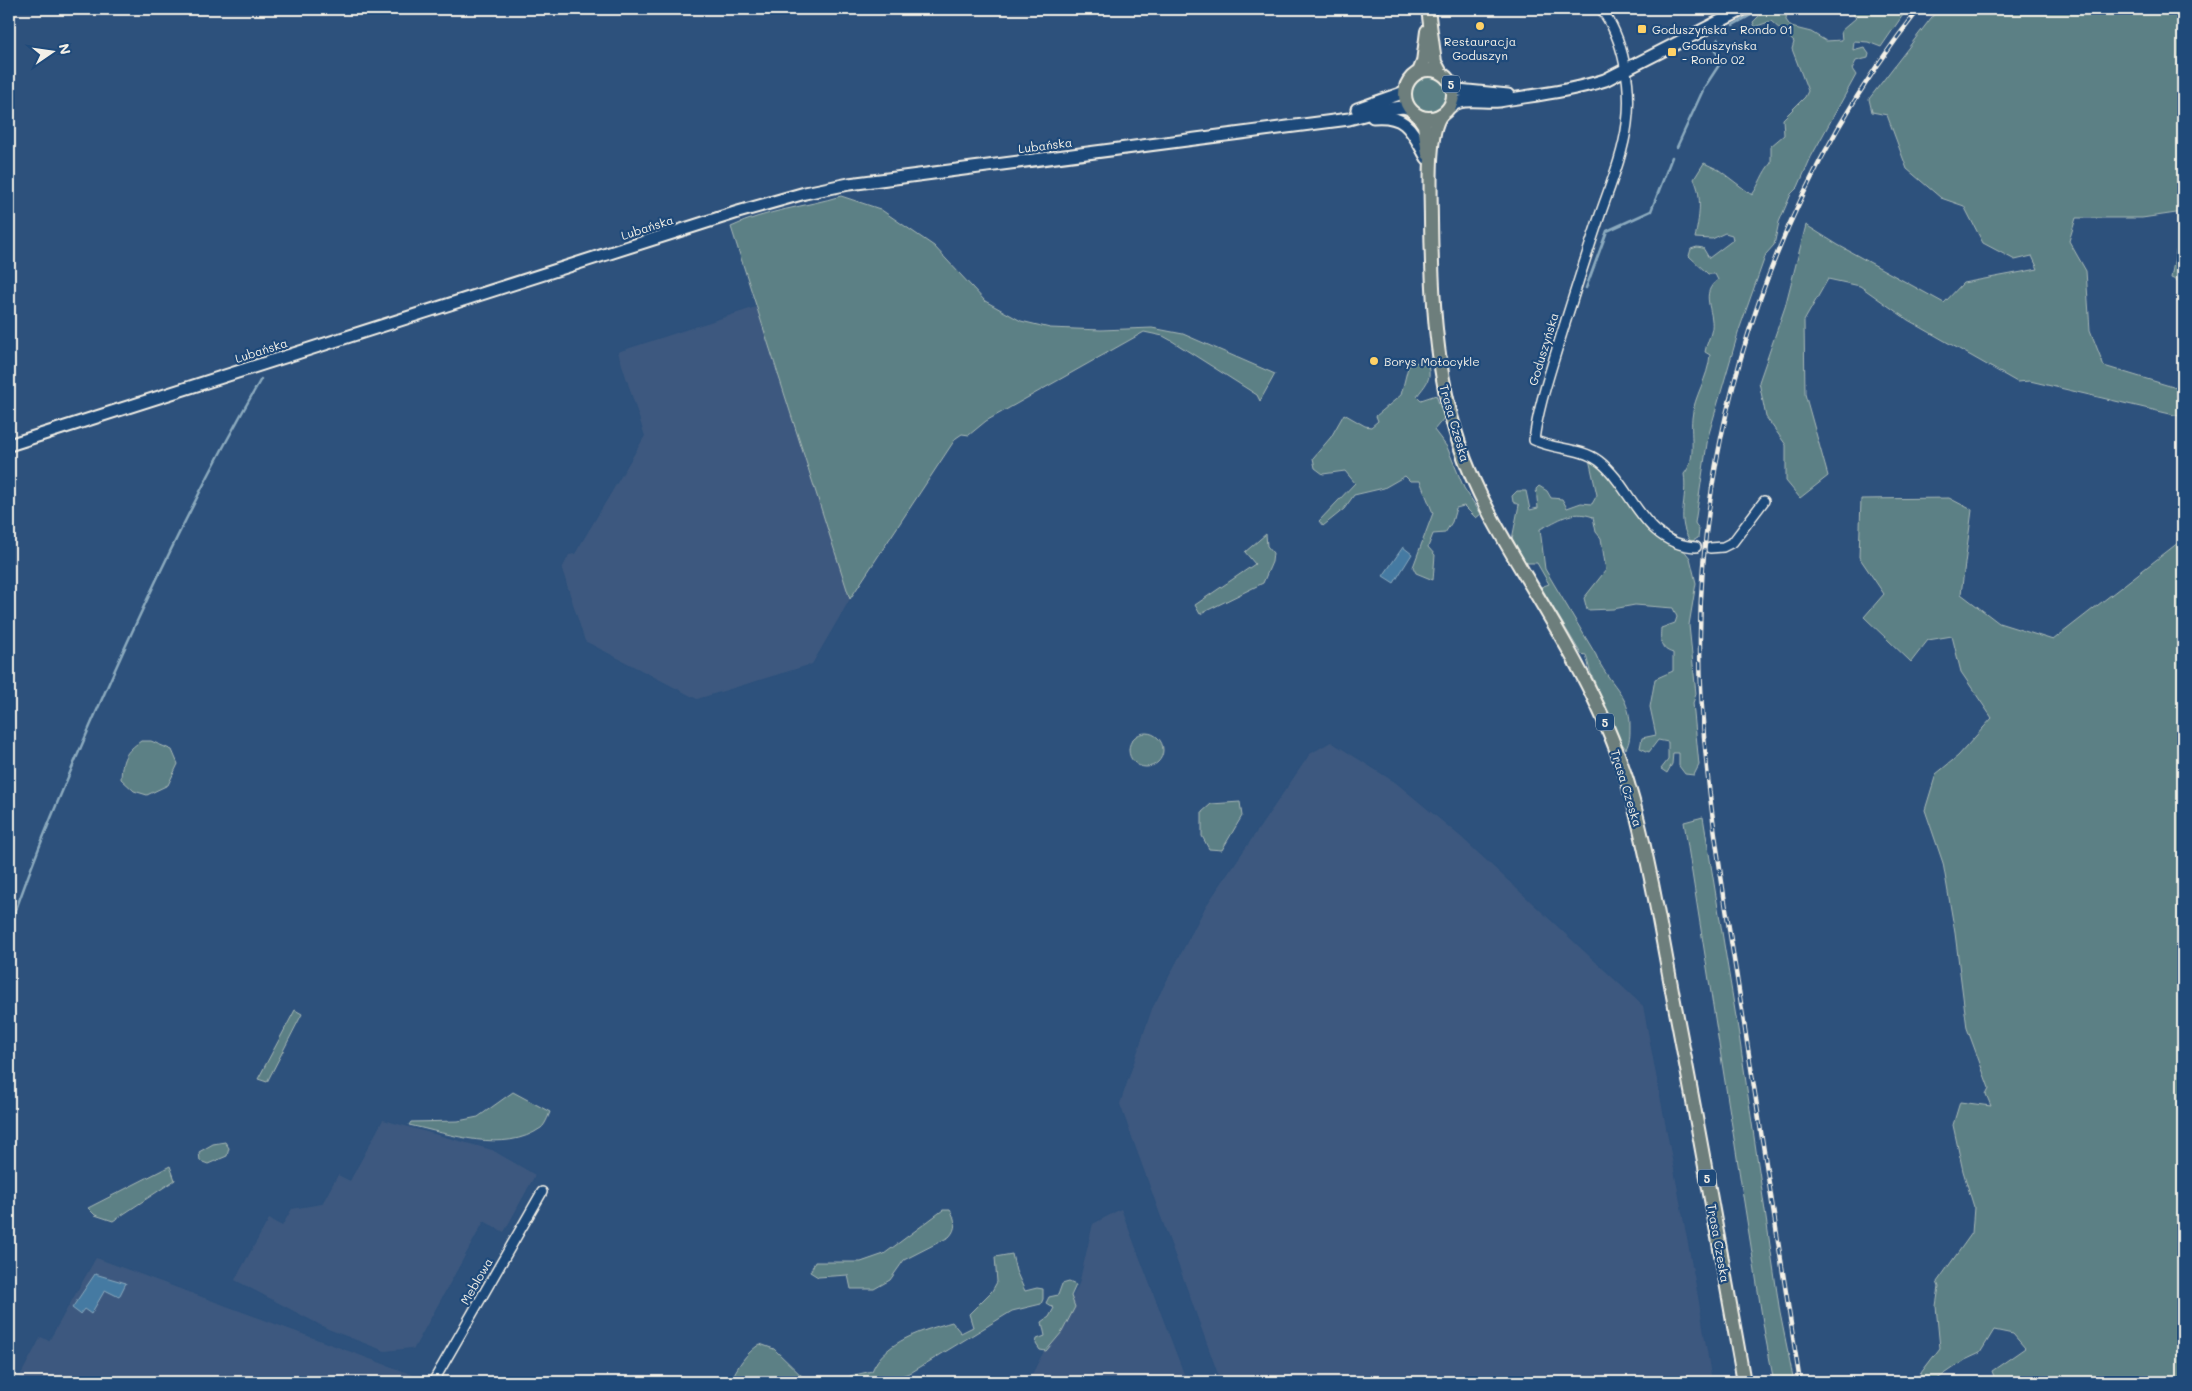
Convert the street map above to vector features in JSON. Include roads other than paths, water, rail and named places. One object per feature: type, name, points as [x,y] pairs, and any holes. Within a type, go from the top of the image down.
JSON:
[{"type":"main road","name":"5","points":[[1414,113],[1407,104],[1405,92],[1409,80],[1418,72],[1423,62],[1428,9]]},
{"type":"main road","name":"5","points":[[1428,24],[1435,62],[1441,73]]},
{"type":"main road","name":"5","points":[[1418,72],[1430,70],[1441,73],[1448,78],[1454,94],[1446,111]]},
{"type":"main road","points":[[1414,113],[1430,118],[1446,111]]},
{"type":"main road","name":"Trasa Czeska","points":[[1446,111],[1436,122],[1431,165],[1434,316],[1440,366],[1449,410],[1459,444],[1482,498],[1591,690],[1613,742],[1632,798],[1649,869],[1685,1055],[1744,1382]]},
{"type":"main road","name":"Trasa Czeska","points":[[1414,113],[1424,125],[1431,165]]},
{"type":"street","name":"Goduszyńska","points":[[1601,9],[1617,35],[1625,70],[1628,111],[1625,136],[1548,376],[1536,423],[1534,440],[1584,453],[1595,458],[1606,467],[1642,516],[1655,529],[1678,543],[1696,547]]},
{"type":"street","points":[[1446,111],[1458,102],[1498,101],[1517,96],[1593,84],[1625,70],[1744,9]]},
{"type":"street","points":[[1452,86],[1458,90],[1517,96]]},
{"type":"street","name":"Lubańska","points":[[1313,123],[1405,92]]},
{"type":"street","name":"Lubańska","points":[[9,445],[738,212],[804,193],[859,183],[1349,119],[1386,109],[1403,107],[1414,113]]},
{"type":"street","points":[[1349,119],[1386,117],[1399,120],[1414,134],[1431,165]]},
{"type":"street","points":[[1710,548],[1723,547],[1734,542],[1764,502]]},
{"type":"street","name":"Meblowa","points":[[433,1382],[542,1192]]},
{"type":"waterway","points":[[1733,25],[1762,9]]},
{"type":"waterway","points":[[1677,147],[1704,88],[1721,62],[1714,48],[1718,39]]},
{"type":"waterway","points":[[1586,288],[1607,231],[1651,211],[1672,157]]},
{"type":"waterway","points":[[9,930],[51,818],[136,624],[175,541],[238,419],[261,379]]},
{"type":"railway","points":[[1800,1382],[1711,807],[1701,678],[1700,635],[1704,551],[1716,468],[1734,385],[1758,304],[1789,225],[1826,149],[1870,77],[1919,9]]},
{"type":"place","name":"Restauracja Goduszyn","points":[[1480,26]]},
{"type":"place","name":"Goduszyńska - Rondo 01","points":[[1642,29]]},
{"type":"place","name":"Goduszyńska - Rondo 02","points":[[1672,52]]},
{"type":"place","name":"Borys Motocykle","points":[[1374,361]]}]
